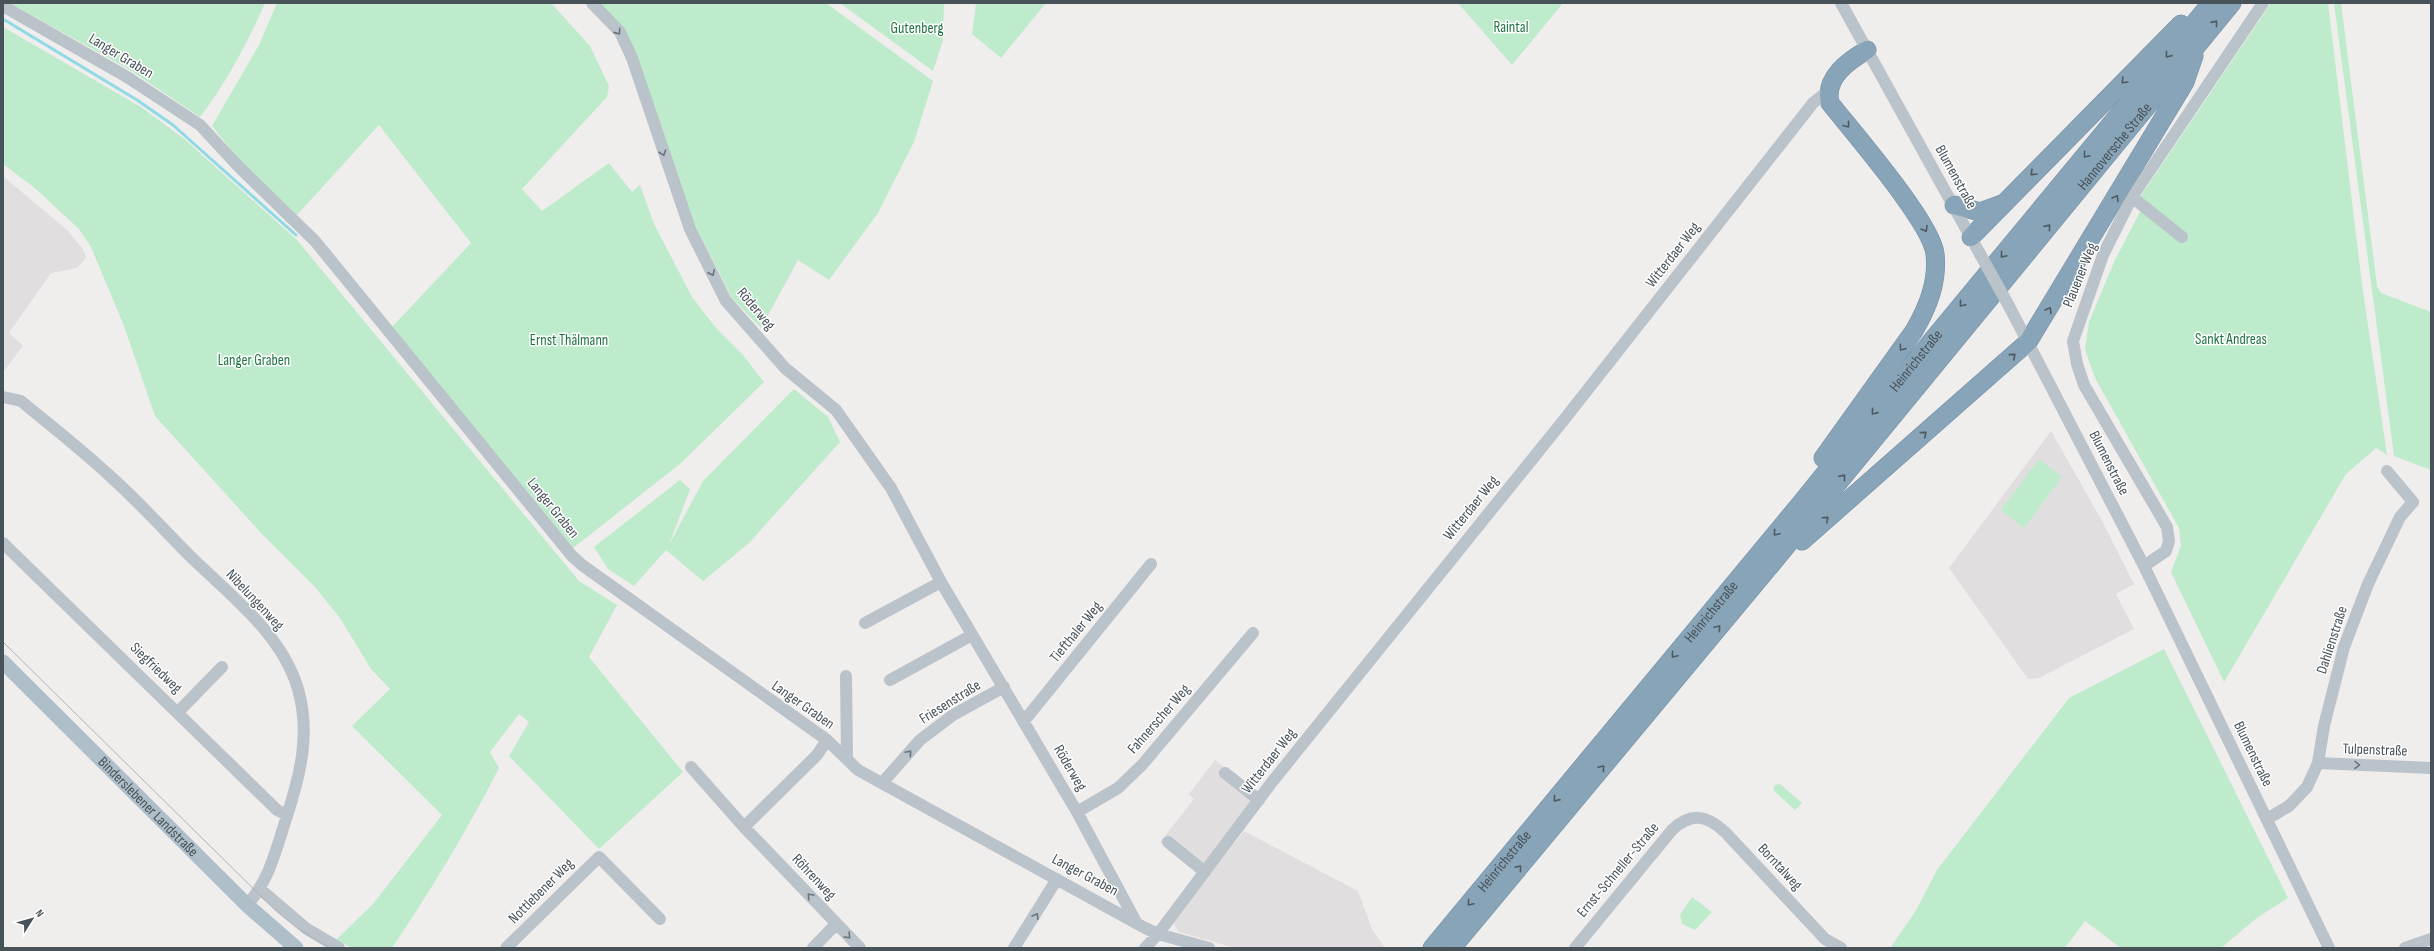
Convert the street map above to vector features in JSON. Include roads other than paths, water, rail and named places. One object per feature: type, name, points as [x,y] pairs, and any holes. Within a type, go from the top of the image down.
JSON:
[{"type":"highway","points":[[1971,237],[2201,3]]},
{"type":"highway","name":"Hannoversche Straße","points":[[1987,274],[2211,3]]},
{"type":"highway","name":"Hannoversche Straße","points":[[1997,290],[2232,3]]},
{"type":"highway","points":[[1765,572],[1785,558],[2028,342],[2185,82],[2198,44]]},
{"type":"highway","points":[[1801,503],[1802,488],[1926,312],[1934,285],[1935,253],[1928,233],[1913,209],[1830,103],[1827,92],[1833,79],[1840,70],[1867,50]]},
{"type":"highway","points":[[1954,205],[1980,212],[2005,203]]},
{"type":"highway","name":"Heinrichstraße","points":[[1432,948],[1801,503],[1987,274]]},
{"type":"highway","name":"Heinrichstraße","points":[[1452,948],[1765,572],[1997,290]]},
{"type":"main road","name":"Binderslebener Landstraße","points":[[3,662],[247,905],[296,948]]},
{"type":"street","name":"Röderweg","points":[[592,3],[620,32],[632,58],[690,229],[726,301],[786,368],[836,410],[890,488],[941,582],[1077,812],[1135,920]]},
{"type":"street","name":"Blumenstraße","points":[[1841,3],[2009,306],[2144,566],[2329,948]]},
{"type":"street","name":"Plauener Weg","points":[[2144,566],[2166,551],[2169,541],[2167,527],[2084,385],[2077,364],[2073,340],[2104,255],[2132,198],[2263,3]]},
{"type":"street","name":"Langer Graben","points":[[3,6],[127,76],[200,125],[238,166],[315,241],[572,556],[689,643],[827,740],[858,770],[883,782],[1158,934],[1209,948]]},
{"type":"street","name":"Witterdaer Weg","points":[[1145,948],[1158,934],[1259,800],[1813,103],[1827,92]]},
{"type":"street","points":[[2132,198],[2182,238]]},
{"type":"street","name":"Nibelungenweg","points":[[3,397],[21,401],[111,477],[252,617],[283,655],[297,687],[305,727],[301,764],[287,815],[266,879],[247,905]]},
{"type":"street","name":"Dahlienstraße","points":[[2267,819],[2289,806],[2307,787],[2318,763],[2324,726],[2344,647],[2368,584],[2400,517],[2413,502],[2386,471]]},
{"type":"street","name":"Siegfriedweg","points":[[3,543],[277,810],[287,815]]},
{"type":"street","name":"Tiefthaler Weg","points":[[1024,721],[1152,564]]},
{"type":"street","points":[[865,623],[941,582]]},
{"type":"street","name":"Fahnerscher Weg","points":[[1077,812],[1118,788],[1142,765],[1253,633]]},
{"type":"street","points":[[890,680],[972,635]]},
{"type":"street","points":[[178,712],[222,667]]},
{"type":"street","name":"Langer Graben","points":[[846,676],[847,759]]},
{"type":"street","name":"Friesenstraße","points":[[883,782],[920,740],[953,715],[1004,687]]},
{"type":"street","points":[[744,827],[817,755],[827,740]]},
{"type":"street","name":"Tulpenstraße","points":[[2318,763],[2431,768]]},
{"type":"street","name":"Röhrenweg","points":[[691,767],[744,827],[860,948]]},
{"type":"street","points":[[1225,773],[1259,800]]},
{"type":"street","name":"Borntalweg","points":[[1691,819],[1704,818],[1713,821],[1822,944],[1841,948]]},
{"type":"street","name":"Ernst-Schneller-Straße","points":[[1575,948],[1672,830],[1679,824],[1691,819]]},
{"type":"street","points":[[1168,842],[1205,872]]},
{"type":"street","name":"Nottlebener Weg","points":[[506,948],[599,857],[660,919]]},
{"type":"street","points":[[1014,948],[1057,879]]},
{"type":"street","points":[[260,889],[307,929],[336,946]]},
{"type":"street","points":[[813,948],[836,924]]},
{"type":"street","points":[[2405,948],[2431,938]]},
{"type":"waterway","points":[[3,19],[137,100],[173,125],[296,235]]},
{"type":"tram line","points":[[3,642],[275,910],[297,928],[330,948]]},
{"type":"park label","name":"Raintal","points":[[1511,27]]},
{"type":"park label","name":"Gutenberg","points":[[917,28]]},
{"type":"park label","name":"Sankt Andreas","points":[[2231,339]]},
{"type":"park label","name":"Ernst Thälmann","points":[[569,340]]}]
